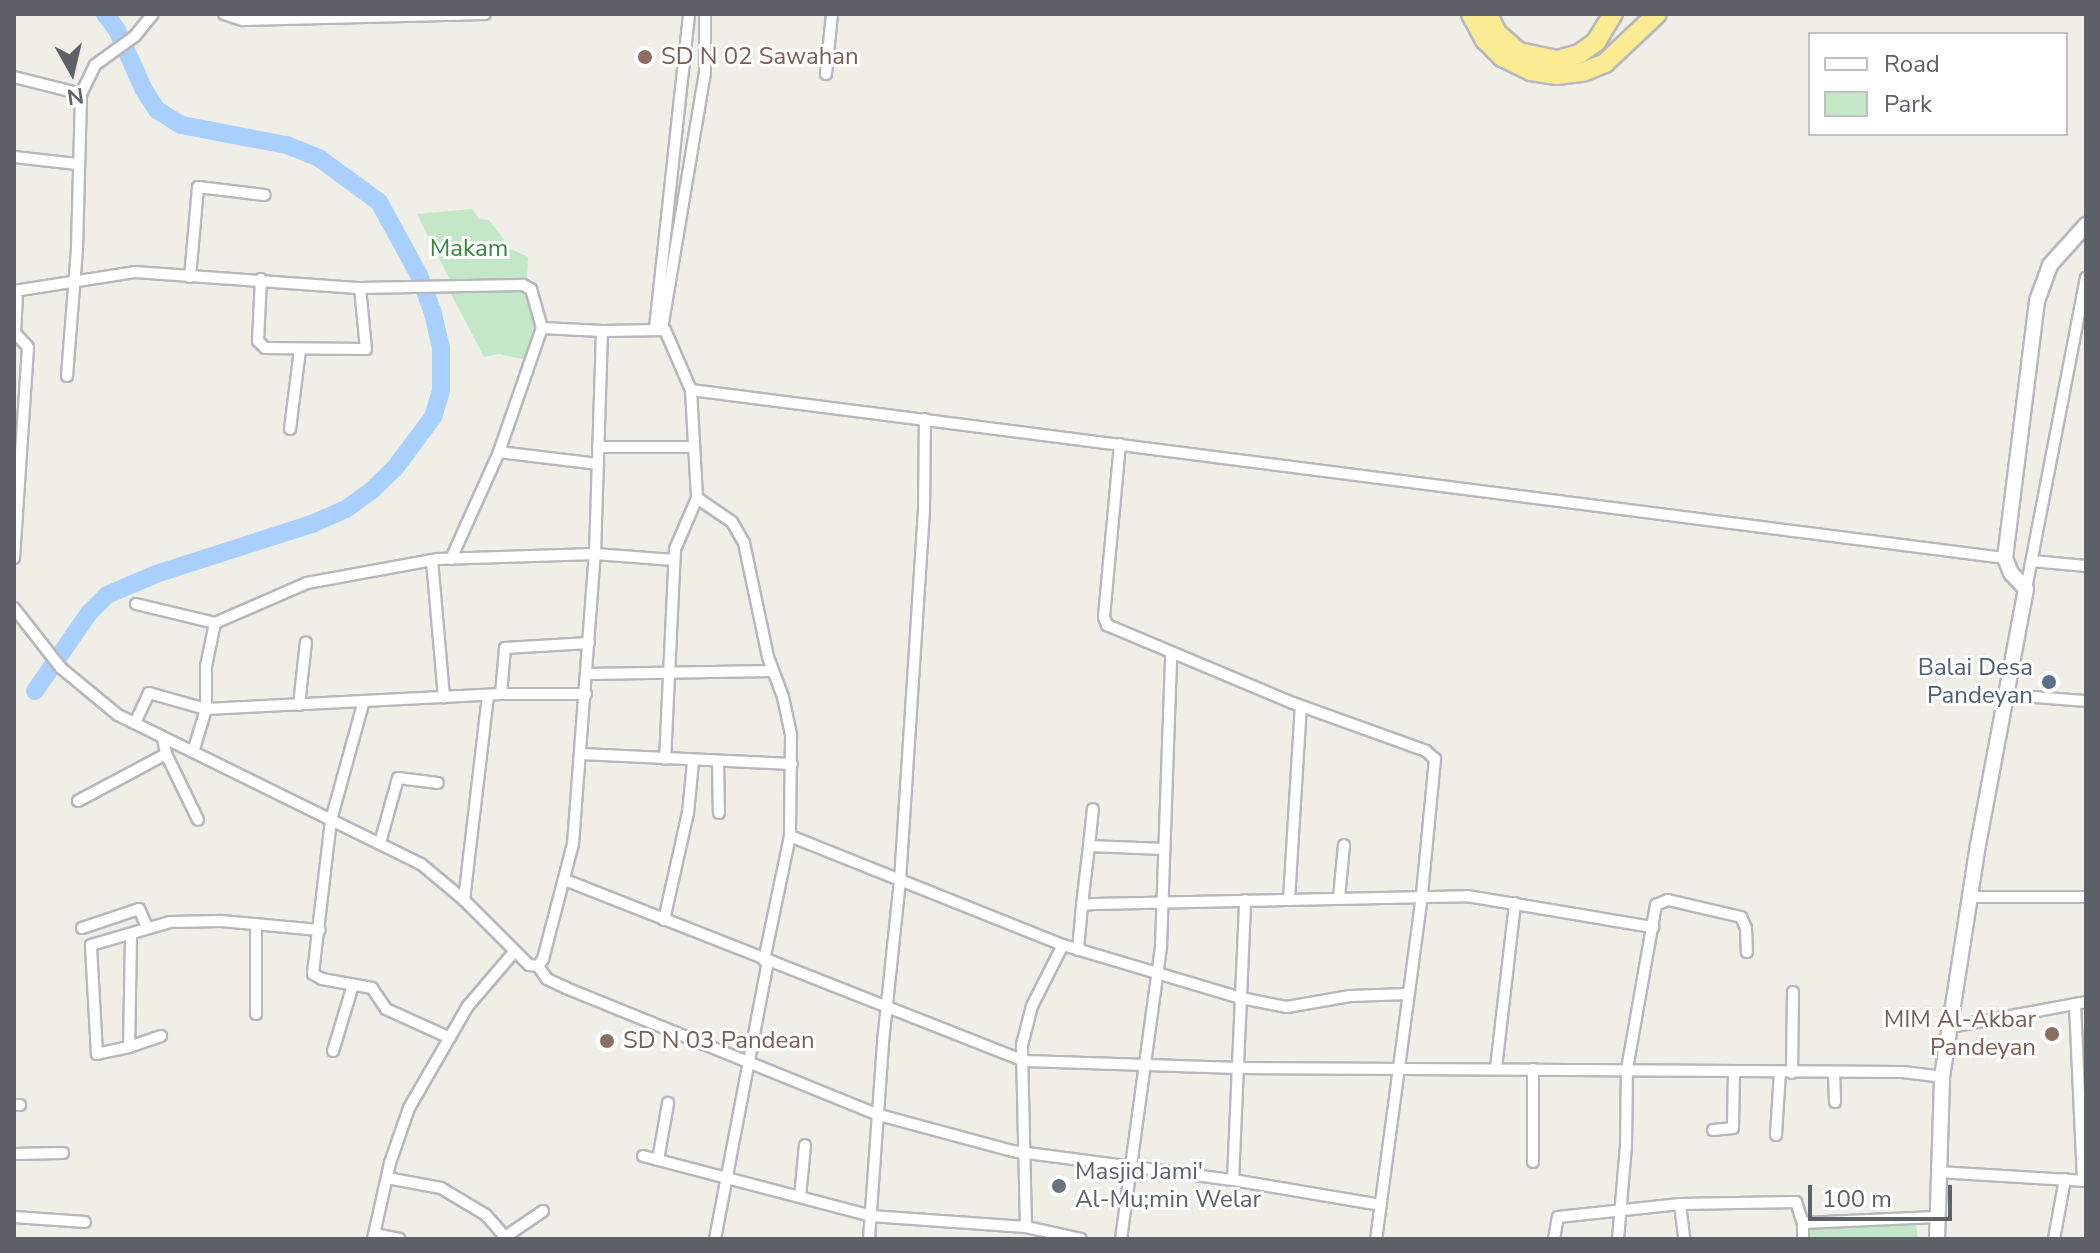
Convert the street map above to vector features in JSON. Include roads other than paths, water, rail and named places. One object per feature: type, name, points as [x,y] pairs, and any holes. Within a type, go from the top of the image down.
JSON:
[{"type":"highway","points":[[1471,14],[1485,40],[1502,57],[1531,71],[1557,75],[1583,72],[1605,63],[1657,14]]},
{"type":"highway","points":[[1488,14],[1497,33],[1519,52],[1558,60],[1588,49],[1603,35],[1613,14]]},
{"type":"street","points":[[67,376],[75,281],[81,94],[95,65],[135,36],[153,14]]},
{"type":"street","points":[[224,14],[243,20],[485,14]]},
{"type":"street","points":[[658,328],[689,14]]},
{"type":"street","points":[[658,328],[692,165],[705,73],[705,14]]},
{"type":"street","points":[[826,74],[832,14]]},
{"type":"street","points":[[14,77],[81,94]]},
{"type":"street","points":[[14,157],[77,164]]},
{"type":"street","points":[[190,277],[198,187],[265,195]]},
{"type":"street","points":[[2026,589],[2011,573],[2005,558],[2037,301],[2050,265],[2086,225]]},
{"type":"street","points":[[14,558],[28,347],[16,335],[16,294],[135,272],[360,288],[526,285],[531,289],[542,328],[499,452],[451,559]]},
{"type":"street","points":[[1937,1239],[1942,1077],[1978,845],[2086,278]]},
{"type":"street","points":[[261,279],[259,345],[300,350],[366,349],[360,288]]},
{"type":"street","points":[[542,328],[602,331],[658,328],[668,334],[691,390],[697,498],[677,540],[674,560],[665,759]]},
{"type":"street","points":[[538,966],[543,959],[573,844],[595,554],[602,331]]},
{"type":"street","points":[[290,429],[300,350]]},
{"type":"street","points":[[691,390],[2005,558]]},
{"type":"street","points":[[869,1239],[886,1007],[900,881],[924,510],[925,419]]},
{"type":"street","points":[[1120,444],[1104,620],[1110,627],[1301,706],[1434,756],[1422,895],[1376,1239]]},
{"type":"street","points":[[598,447],[693,447]]},
{"type":"street","points":[[499,452],[598,464]]},
{"type":"street","points":[[697,498],[732,522],[744,543],[773,671],[786,711],[792,764],[790,836],[715,1239]]},
{"type":"street","points":[[136,604],[215,623],[307,583],[432,560],[595,554],[674,560]]},
{"type":"street","points":[[432,560],[444,697]]},
{"type":"street","points":[[2032,561],[2086,566]]},
{"type":"street","points":[[14,608],[46,652],[97,700],[163,738],[194,749],[421,864],[464,900],[529,965],[538,966],[547,979],[566,988],[879,1115],[1024,1154],[1233,1180],[1381,1205]]},
{"type":"street","points":[[194,749],[206,709],[206,666],[215,623]]},
{"type":"street","points":[[299,705],[306,642]]},
{"type":"street","points":[[501,694],[505,648],[589,643]]},
{"type":"street","points":[[1121,1239],[1156,975],[1162,902],[1171,653]]},
{"type":"street","points":[[587,674],[773,671]]},
{"type":"street","points":[[135,723],[149,693],[206,709],[363,704],[501,694],[586,694]]},
{"type":"street","points":[[464,900],[488,695]]},
{"type":"street","points":[[2008,695],[2086,701]]},
{"type":"street","points":[[363,704],[331,820],[313,975],[372,988],[386,1009],[450,1038]]},
{"type":"street","points":[[1289,900],[1301,706]]},
{"type":"street","points":[[163,738],[166,754],[198,820]]},
{"type":"street","points":[[78,801],[166,754]]},
{"type":"street","points":[[581,754],[693,762],[792,764]]},
{"type":"street","points":[[664,920],[688,813],[693,762]]},
{"type":"street","points":[[718,763],[719,813]]},
{"type":"street","points":[[380,843],[398,778],[438,783]]},
{"type":"street","points":[[1078,950],[1093,809]]},
{"type":"street","points":[[790,836],[1063,945],[1241,998],[1287,1007],[1350,996],[1408,994]]},
{"type":"street","points":[[1339,898],[1344,845]]},
{"type":"street","points":[[1089,846],[1164,849]]},
{"type":"street","points":[[565,880],[1025,1061],[1238,1068],[1903,1072],[1942,1077]]},
{"type":"street","points":[[1082,905],[1422,895],[1515,903],[1653,927]]},
{"type":"street","points":[[1971,897],[2086,897]]},
{"type":"street","points":[[1233,1180],[1245,900]]},
{"type":"street","points":[[1618,1239],[1627,1069],[1656,905],[1661,901],[1736,915],[1746,928],[1747,952]]},
{"type":"street","points":[[1496,1068],[1515,903]]},
{"type":"street","points":[[82,928],[139,909],[147,927]]},
{"type":"street","points":[[161,1036],[129,1047],[96,1053],[90,947],[131,936],[147,927],[197,921],[320,930]]},
{"type":"street","points":[[256,924],[256,1014]]},
{"type":"street","points":[[129,1047],[131,936]]},
{"type":"street","points":[[1026,1227],[1025,1061],[1022,1045],[1032,1006],[1063,945]]},
{"type":"street","points":[[400,1239],[374,1236],[403,1121],[468,1006],[514,952]]},
{"type":"street","points":[[333,1051],[353,985]]},
{"type":"street","points":[[1792,1073],[1793,992]]},
{"type":"street","points":[[1938,1172],[2084,1181],[2080,1003],[1951,1027]]},
{"type":"street","points":[[1533,1069],[1533,1162]]},
{"type":"street","points":[[1713,1130],[1733,1128],[1734,1072]]},
{"type":"street","points":[[1776,1135],[1780,1072]]},
{"type":"street","points":[[1834,1073],[1835,1102]]},
{"type":"street","points":[[658,1160],[668,1103]]},
{"type":"street","points":[[800,1197],[805,1145]]},
{"type":"street","points":[[14,1154],[63,1153]]},
{"type":"street","points":[[643,1156],[871,1216],[1026,1227],[1054,1236],[1081,1239]]},
{"type":"street","points":[[387,1178],[441,1188],[486,1215],[506,1238],[543,1211]]},
{"type":"street","points":[[2054,1239],[2065,1179]]},
{"type":"street","points":[[1554,1239],[1558,1217],[1680,1204],[1796,1202],[1803,1223],[1803,1239]]},
{"type":"street","points":[[1680,1204],[1684,1239]]},
{"type":"street","points":[[14,1217],[85,1222]]},
{"type":"street","points":[[1803,1223],[1936,1217]]},
{"type":"waterway","points":[[35,691],[89,613],[107,595],[156,574],[312,524],[346,509],[372,490],[395,468],[433,417],[441,390],[441,348],[433,313],[419,275],[379,202],[319,158],[286,145],[181,125],[157,110],[144,90],[117,30],[105,14]]},
{"type":"place","name":"SD N 02 Sawahan","points":[[645,57]]},
{"type":"place","name":"Balai Desa Pandeyan","points":[[2049,682]]},
{"type":"place","name":"MIM Al-Akbar Pandeyan","points":[[2052,1034]]},
{"type":"place","name":"SD N 03 Pandean","points":[[607,1041]]},
{"type":"place","name":"Masjid Jami' Al-Mu;min Welar","points":[[1059,1186]]},
{"type":"park label","name":"Makam","points":[[469,249]]}]
